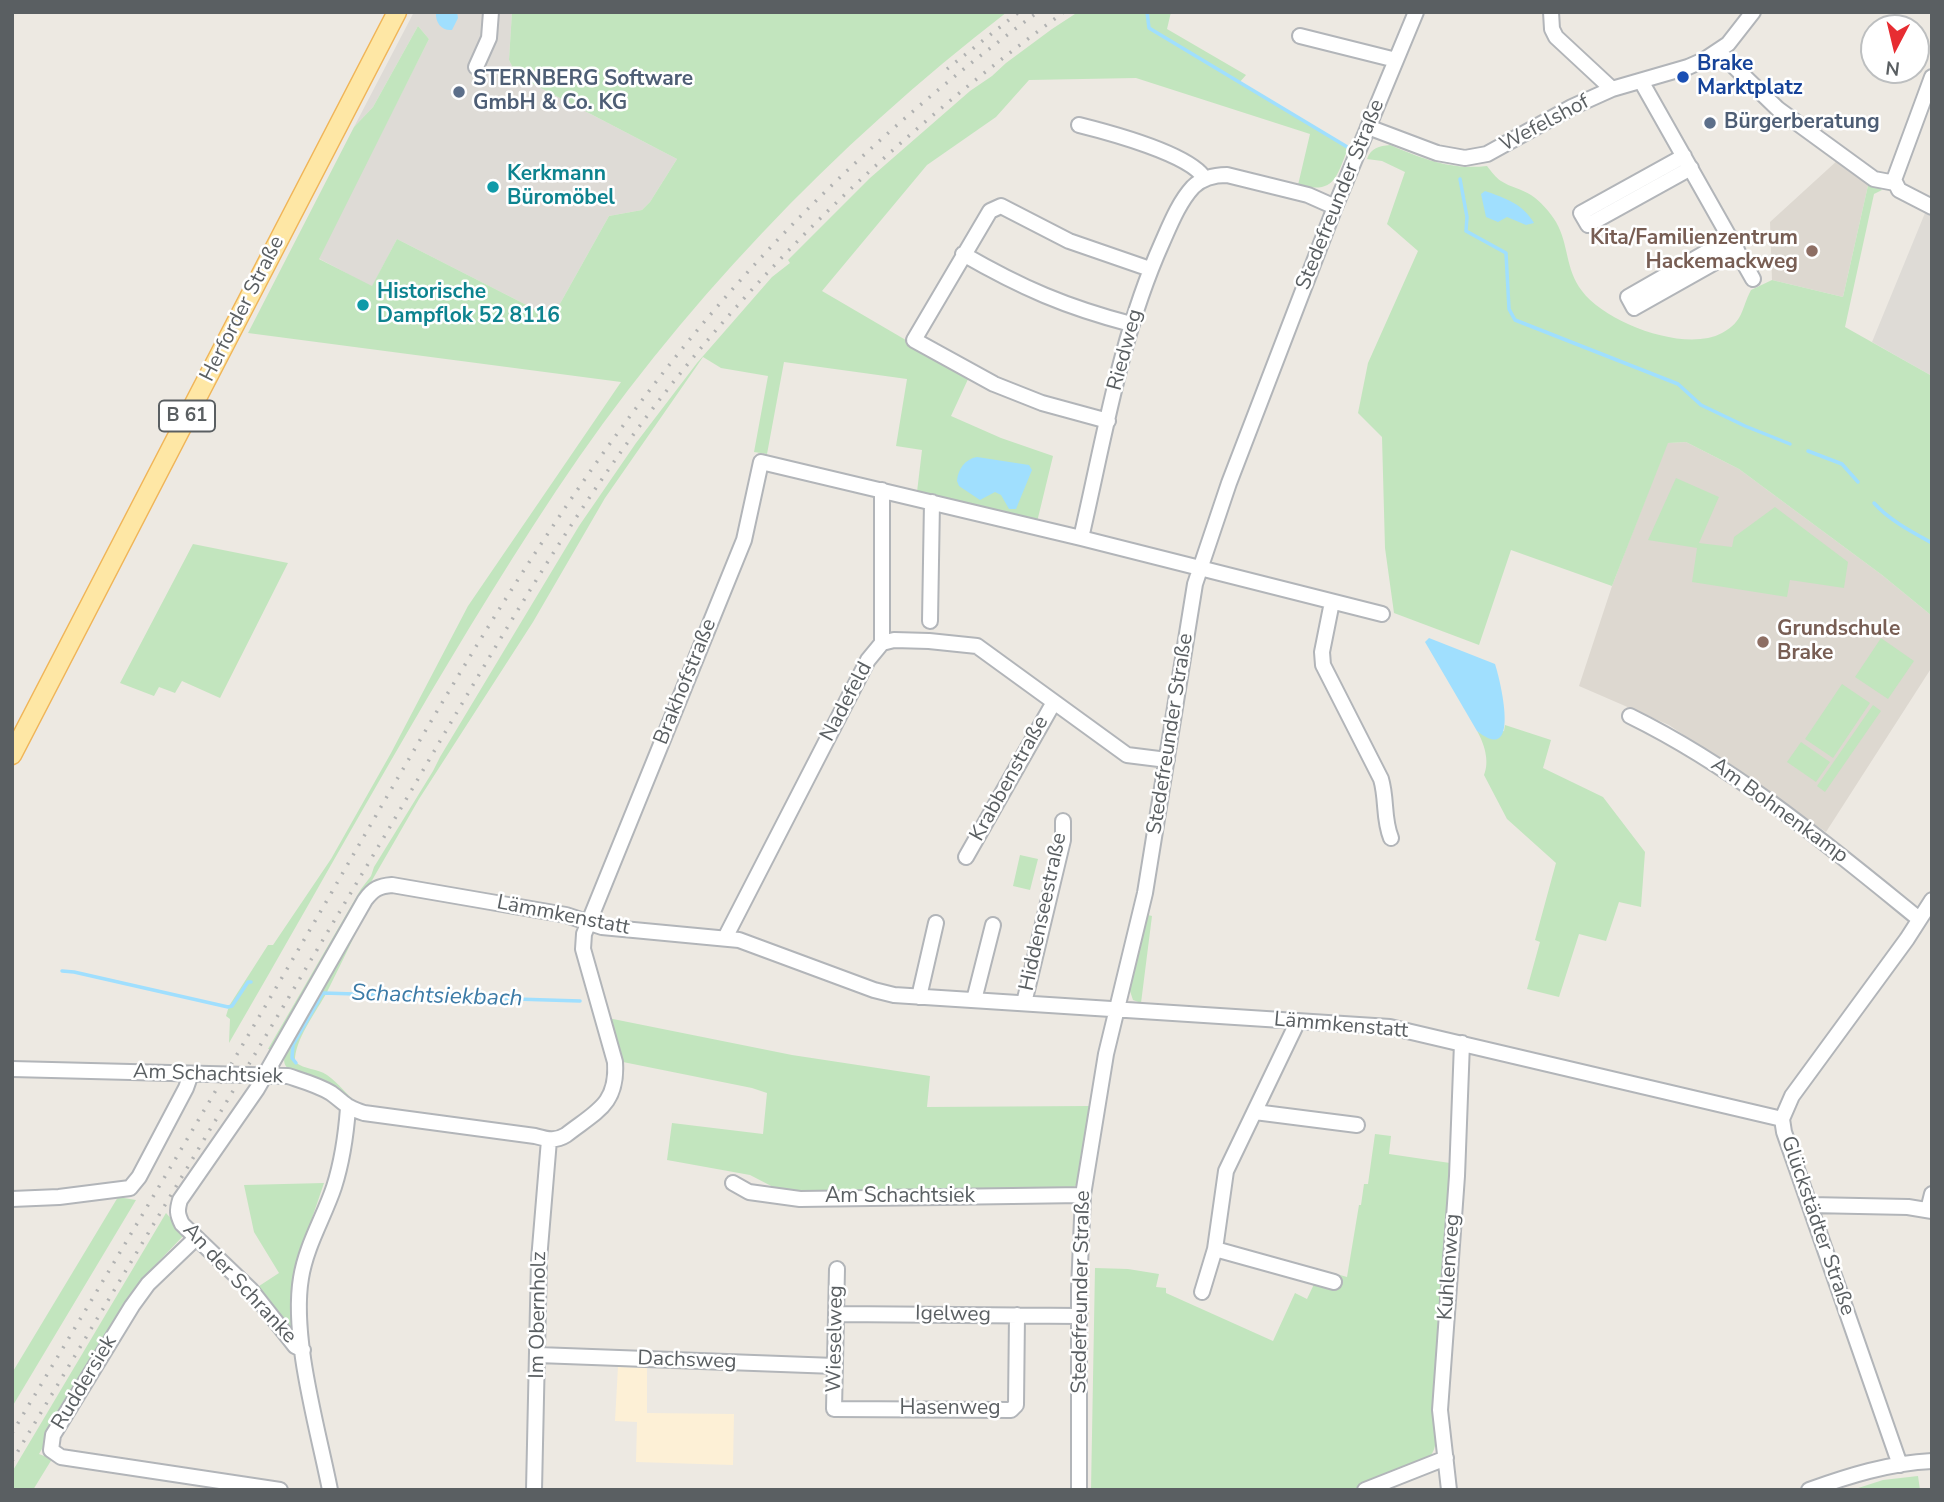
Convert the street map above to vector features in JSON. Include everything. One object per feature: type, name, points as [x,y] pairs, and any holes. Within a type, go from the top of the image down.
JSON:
[{"type":"main road","name":"Herforder Straße","points":[[12,755],[397,12]]},
{"type":"street","points":[[476,67],[489,38],[491,12]]},
{"type":"street","name":"Stedefreunder Straße","points":[[1079,1490],[1074,1316],[1077,1195],[1116,1009],[1144,898],[1199,569],[1229,483],[1335,207],[1416,12]]},
{"type":"street","points":[[1551,12],[1552,29],[1556,37],[1612,89]]},
{"type":"street","name":"Wefelshof","points":[[1368,127],[1437,153],[1454,157],[1477,156],[1501,148],[1551,118],[1612,89],[1688,67],[1718,51],[1737,34],[1753,12]]},
{"type":"street","points":[[1300,36],[1396,60]]},
{"type":"street","points":[[1718,51],[1778,109],[1874,179],[1895,183],[1904,193],[1932,208]]},
{"type":"street","points":[[1895,183],[1895,176],[1932,77]]},
{"type":"street","points":[[1641,81],[1753,279]]},
{"type":"street","points":[[1079,125],[1123,136],[1196,167],[1205,178],[1216,175],[1236,177],[1308,195],[1335,207]]},
{"type":"street","points":[[1687,162],[1588,225],[1581,213],[1687,162]]},
{"type":"street","name":"Riedweg","points":[[1081,538],[1131,324],[1150,269],[1184,199],[1195,185],[1205,178]]},
{"type":"street","points":[[1108,421],[1042,403],[994,384],[914,340],[990,211],[1001,206],[1069,242],[1150,269]]},
{"type":"street","points":[[1734,244],[1634,308],[1628,296],[1734,244]]},
{"type":"street","points":[[963,254],[1041,296],[1131,324]]},
{"type":"street","name":"Brakhofstraße","points":[[554,1140],[612,1095],[616,1077],[615,1062],[583,949],[584,934],[744,540],[761,462],[1081,538],[1199,569]]},
{"type":"street","points":[[882,490],[882,643]]},
{"type":"street","points":[[930,621],[932,502]]},
{"type":"street","points":[[1199,569],[1382,614]]},
{"type":"street","points":[[1332,602],[1322,659],[1381,779],[1386,823],[1391,838]]},
{"type":"street","name":"Nadefeld","points":[[725,938],[862,671],[882,643],[894,640],[929,641],[977,646],[1127,755],[1167,760]]},
{"type":"street","name":"Krabbenstraße","points":[[966,857],[1054,702]]},
{"type":"street","name":"Am Bohnenkamp","points":[[1630,716],[1675,739],[1822,839],[1919,919]]},
{"type":"street","name":"Hiddenseestraße","points":[[1024,1003],[1061,849],[1063,821]]},
{"type":"street","name":"Lämmkenstatt","points":[[265,1075],[365,900],[373,890],[392,885],[566,915],[601,927],[738,940],[874,990],[974,1000],[1390,1027],[1782,1119]]},
{"type":"street","name":"Glückstädter Straße","points":[[1900,1465],[1784,1132],[1782,1119],[1804,1079],[1907,939],[1932,900]]},
{"type":"street","points":[[919,996],[936,923]]},
{"type":"street","points":[[974,1000],[993,925]]},
{"type":"street","points":[[1202,1292],[1215,1249],[1226,1171],[1298,1021]]},
{"type":"street","name":"Kuhlenweg","points":[[1450,1490],[1440,1410],[1457,1177],[1462,1043]]},
{"type":"street","name":"Am Schachtsiek","points":[[12,1069],[288,1076],[311,1083],[348,1108],[364,1114],[554,1140]]},
{"type":"street","points":[[12,1199],[59,1197],[130,1188],[139,1177],[191,1074]]},
{"type":"street","name":"An der Schranke","points":[[265,1075],[180,1200],[177,1215],[182,1224],[251,1290],[295,1346],[303,1350]]},
{"type":"street","name":"An der Schranke","points":[[330,1490],[303,1350],[299,1297],[301,1277],[334,1187],[343,1151],[348,1108]]},
{"type":"street","points":[[1255,1112],[1357,1125]]},
{"type":"street","name":"Im Obernholz","points":[[534,1490],[539,1260],[554,1140]]},
{"type":"street","name":"Am Schachtsiek","points":[[733,1183],[749,1192],[800,1199],[1077,1195]]},
{"type":"street","points":[[1810,1205],[1908,1207],[1930,1211],[1932,1195]]},
{"type":"street","name":"Ruddersiek","points":[[196,1238],[148,1284],[132,1306],[54,1435],[51,1450],[61,1457],[280,1490]]},
{"type":"street","points":[[1215,1249],[1334,1282]]},
{"type":"street","name":"Wieselweg","points":[[834,1409],[837,1269]]},
{"type":"street","name":"Igelweg","points":[[837,1314],[1074,1316]]},
{"type":"street","name":"Hasenweg","points":[[834,1409],[1012,1409],[1016,1405],[1017,1315]]},
{"type":"street","name":"Dachsweg","points":[[538,1355],[835,1366]]},
{"type":"street","points":[[1365,1490],[1446,1458]]},
{"type":"street","points":[[1809,1490],[1865,1472],[1932,1461]]},
{"type":"shaded area","points":[[414,12],[512,12],[509,60],[512,73],[677,159],[642,210],[609,216],[552,318],[397,239],[372,287],[318,258],[429,39],[418,26],[373,107],[354,127]]},
{"type":"shaded area","name":"Kita/Familienzentrum Hackemackweg","points":[[1839,159],[1869,181],[1843,297],[1772,280],[1770,222]]},
{"type":"shaded area","points":[[1925,213],[1932,217],[1932,376],[1872,342]]},
{"type":"shaded area","name":"Grundschule Brake","points":[[1686,442],[1739,469],[1882,575],[1932,616],[1932,667],[1826,832],[1669,725],[1579,686],[1612,586],[1667,443]]},
{"type":"shaded area","points":[[618,1367],[647,1368],[647,1413],[734,1414],[733,1465],[636,1462],[637,1422],[615,1421]]},
{"type":"green space","points":[[512,12],[1007,12],[880,118],[762,233],[706,294],[603,423],[512,558],[470,626],[229,1043],[230,1019],[226,1016],[229,1006],[268,945],[273,945],[331,859],[391,753],[468,606],[621,382],[248,333],[354,127],[373,107],[418,26],[429,39],[319,259],[372,286],[397,239],[552,318],[609,216],[642,210],[650,202],[677,159],[512,73],[509,60]]},
{"type":"green space","points":[[1078,12],[1171,12],[1167,29],[1246,75],[1239,83],[1348,148],[1336,176],[1332,182],[1319,187],[1298,185],[1310,134],[1136,78],[1029,80],[996,117],[927,165],[822,291],[969,377],[951,416],[1001,438],[1053,456],[1037,522],[917,492],[922,450],[896,446],[907,379],[784,362],[767,454],[754,452],[768,376],[721,368],[703,357],[605,498],[533,622],[419,799],[274,1050],[268,1049],[579,526],[636,443],[697,363],[772,277],[790,263],[788,260],[870,178],[970,91]]},
{"type":"green space","points":[[1390,145],[1449,165],[1487,166],[1501,181],[1534,197],[1551,215],[1560,230],[1577,283],[1593,303],[1627,324],[1647,332],[1688,339],[1706,338],[1722,333],[1738,319],[1751,290],[1772,280],[1843,297],[1869,181],[1882,190],[1874,194],[1845,327],[1932,376],[1932,616],[1882,575],[1739,469],[1686,442],[1668,443],[1612,586],[1511,550],[1479,645],[1394,613],[1385,548],[1382,437],[1358,413],[1368,363],[1418,251],[1387,224],[1405,172],[1382,161],[1367,159],[1376,148]]},
{"type":"green space","points":[[1676,478],[1719,497],[1699,543],[1732,547],[1734,537],[1775,507],[1848,562],[1844,588],[1790,580],[1787,597],[1692,582],[1697,548],[1648,540]]},
{"type":"green space","points":[[193,544],[288,563],[220,698],[182,681],[175,693],[159,687],[154,696],[120,683]]},
{"type":"green space","points":[[1881,638],[1914,661],[1888,699],[1855,677]]},
{"type":"green space","points":[[1842,684],[1870,703],[1833,758],[1805,739]]},
{"type":"green space","points":[[1873,705],[1881,711],[1825,792],[1817,786]]},
{"type":"green space","points":[[1505,725],[1551,740],[1543,768],[1603,797],[1645,852],[1641,907],[1619,902],[1606,941],[1579,934],[1559,997],[1527,989],[1540,942],[1535,940],[1556,863],[1507,819],[1484,775],[1485,752],[1477,731],[1482,734],[1504,731]]},
{"type":"green space","points":[[1801,742],[1830,762],[1816,782],[1787,762]]},
{"type":"green space","points":[[1020,855],[1038,859],[1030,890],[1013,886]]},
{"type":"green space","points":[[1148,915],[1152,916],[1141,1003],[1133,1000],[1129,988]]},
{"type":"green space","points":[[363,918],[327,992],[302,1035],[295,1062],[327,1075],[358,1105],[291,1071],[285,1065],[284,1059]]},
{"type":"green space","points":[[608,1018],[792,1055],[930,1076],[927,1107],[1089,1106],[1078,1183],[1071,1190],[844,1193],[779,1190],[750,1175],[667,1160],[672,1123],[763,1134],[767,1093],[618,1061]]},
{"type":"green space","points":[[1375,1134],[1391,1136],[1389,1154],[1450,1163],[1432,1408],[1435,1443],[1431,1455],[1426,1460],[1351,1490],[1091,1490],[1095,1268],[1159,1274],[1156,1287],[1166,1288],[1166,1293],[1273,1341],[1295,1293],[1307,1299],[1315,1282],[1336,1288],[1340,1275],[1347,1277],[1359,1205],[1364,1184],[1368,1184]]},
{"type":"green space","points":[[324,1183],[308,1230],[298,1272],[296,1321],[287,1330],[256,1288],[279,1273],[254,1232],[244,1185]]},
{"type":"green space","points":[[118,1197],[136,1200],[12,1407],[12,1373]]},
{"type":"green space","points":[[166,1213],[185,1234],[142,1279],[39,1454],[52,1459],[33,1490],[12,1490],[12,1472]]},
{"type":"green space","points":[[1918,1476],[1920,1490],[1852,1490],[1883,1480]]},
{"type":"water","points":[[436,12],[457,12],[458,18],[452,30],[440,26]]},
{"type":"water","points":[[1485,191],[1519,206],[1534,223],[1526,225],[1507,217],[1498,222],[1486,217],[1481,194]]},
{"type":"water","points":[[977,457],[1029,465],[1032,470],[1016,509],[1009,509],[1001,495],[995,492],[980,500],[959,486],[959,472],[966,462]]},
{"type":"water","points":[[1429,638],[1495,664],[1505,717],[1500,738],[1491,739],[1477,731],[1425,642]]},
{"type":"waterway","points":[[1147,12],[1149,28],[1349,148]]},
{"type":"waterway","points":[[1460,179],[1467,217],[1466,231],[1506,253],[1509,309],[1515,320],[1678,384],[1701,405],[1790,444]]},
{"type":"waterway","points":[[1808,451],[1842,464],[1858,482]]},
{"type":"waterway","points":[[1874,503],[1894,520],[1932,543]]},
{"type":"waterway","name":"Schachtsiekbach","points":[[62,971],[228,1007],[232,1006],[248,982],[251,982]]},
{"type":"waterway","name":"Schachtsiekbach","points":[[296,1063],[292,1058],[293,1045],[323,993],[580,1001]]},
{"type":"railway","points":[[947,69],[1019,12]]},
{"type":"railway","points":[[12,1433],[447,694],[540,545],[589,473],[695,333],[773,245],[856,162],[900,123],[945,84],[1038,12]]},
{"type":"railway","points":[[12,1461],[515,614],[611,466],[709,338],[818,220],[937,112],[1064,12]]},
{"type":"place","name":"Brake Marktplatz","points":[[1683,77]]},
{"type":"place","name":"STERNBERG Software GmbH & Co. KG","points":[[459,92]]},
{"type":"place","name":"Bürgerberatung","points":[[1710,123]]},
{"type":"place","name":"Kerkmann Büromöbel","points":[[493,187]]},
{"type":"place","name":"Kita/Familienzentrum Hackemackweg","points":[[1812,251]]},
{"type":"place","name":"Historische Dampflok 52 8116","points":[[363,305]]},
{"type":"place","name":"Grundschule Brake","points":[[1763,642]]}]
